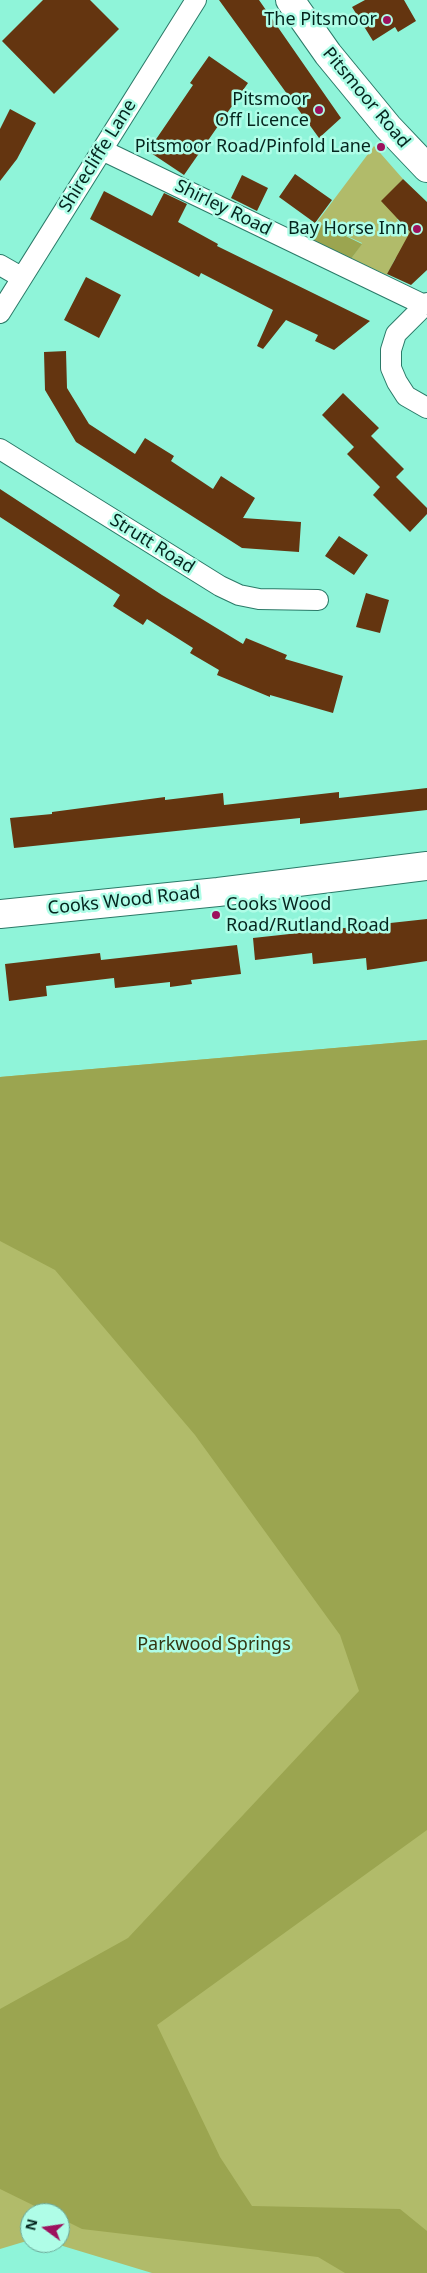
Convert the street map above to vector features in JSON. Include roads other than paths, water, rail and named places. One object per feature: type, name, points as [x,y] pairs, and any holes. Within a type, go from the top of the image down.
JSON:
[{"type":"street","name":"Shirecliffe Lane","points":[[0,313],[196,0]]},
{"type":"street","name":"Pitsmoor Road","points":[[290,0],[328,54],[388,127],[427,168]]},
{"type":"street","name":"Shirley Road","points":[[102,150],[426,304]]},
{"type":"street","points":[[0,265],[21,277]]},
{"type":"street","points":[[426,304],[396,334],[391,350],[391,368],[406,396],[427,408]]},
{"type":"street","name":"Strutt Road","points":[[0,449],[220,586],[239,594],[259,599],[318,600]]},
{"type":"street","name":"Cooks Wood Road","points":[[0,914],[218,892],[427,866]]},
{"type":"place","name":"The Pitsmoor","points":[[387,20]]},
{"type":"place","name":"Pitsmoor Off Licence","points":[[319,110]]},
{"type":"place","name":"Pitsmoor Road/Pinfold Lane","points":[[381,147]]},
{"type":"place","name":"Bay Horse Inn","points":[[417,229]]},
{"type":"place","name":"Cooks Wood Road/Rutland Road","points":[[216,915]]},
{"type":"park label","name":"Parkwood Springs","points":[[214,1645]]}]
